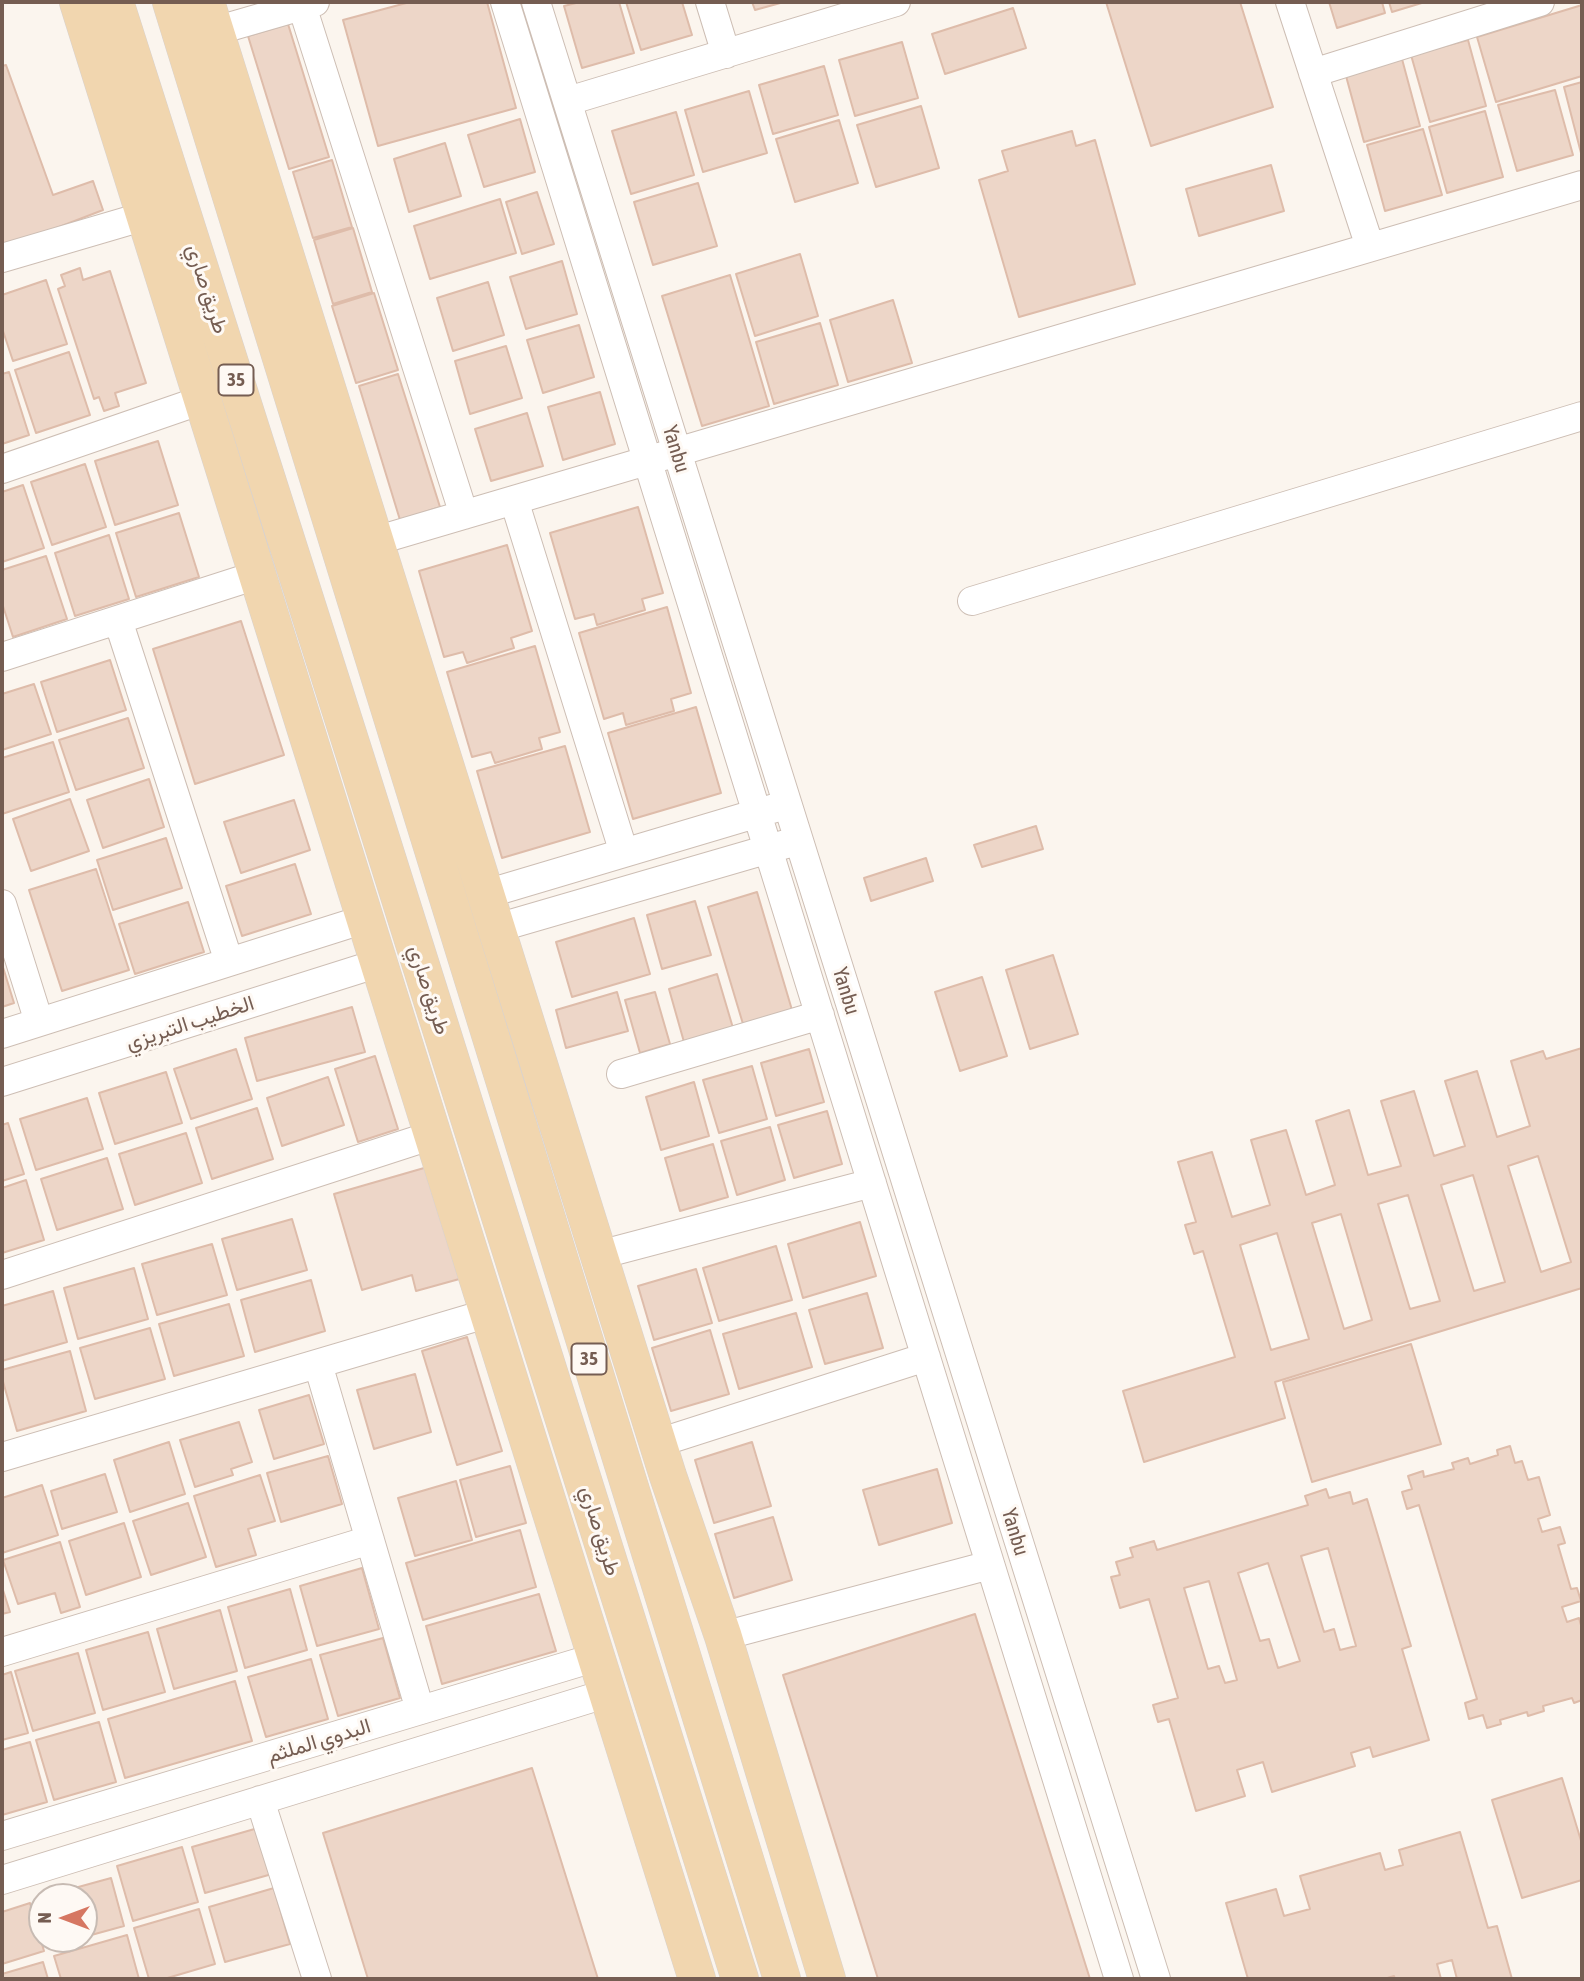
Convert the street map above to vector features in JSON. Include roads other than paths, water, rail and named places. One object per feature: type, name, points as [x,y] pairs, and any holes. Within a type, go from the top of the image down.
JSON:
[{"type":"main road","points":[[78,2],[697,1979]]},
{"type":"main road","name":"طريق صاري","points":[[115,2],[740,1979]]},
{"type":"main road","name":"طريق صاري","points":[[171,2],[782,1979]]},
{"type":"main road","points":[[211,16],[658,1443],[723,1636],[827,1979]]},
{"type":"street","name":"Yanbu","points":[[505,2],[1118,1979]]},
{"type":"street","name":"Yanbu","points":[[536,2],[1156,1979]]},
{"type":"street","points":[[710,2],[726,54]]},
{"type":"street","points":[[568,101],[896,2]]},
{"type":"street","points":[[1290,2],[1370,247]]},
{"type":"street","points":[[1313,74],[1475,11],[1540,2]]},
{"type":"street","points":[[211,16],[309,4],[464,515]]},
{"type":"street","points":[[375,541],[1582,185]]},
{"type":"street","points":[[2,258],[145,216]]},
{"type":"street","points":[[2,469],[202,400]]},
{"type":"street","points":[[972,601],[1582,416]]},
{"type":"street","points":[[514,500],[624,853]]},
{"type":"street","points":[[2,657],[257,575]]},
{"type":"street","points":[[118,620],[229,962]]},
{"type":"street","points":[[491,911],[624,853],[788,804]]},
{"type":"street","points":[[491,911],[799,840]]},
{"type":"street","points":[[2,904],[39,1022]]},
{"type":"street","points":[[2,1034],[365,919]]},
{"type":"street","name":"الخطيب التبريزي","points":[[2,1082],[379,963]]},
{"type":"street","points":[[621,1074],[820,1015]]},
{"type":"street","points":[[2,1275],[433,1135]]},
{"type":"street","points":[[599,1255],[872,1183]]},
{"type":"street","points":[[2,1457],[489,1313]]},
{"type":"street","points":[[658,1443],[926,1357]]},
{"type":"street","points":[[318,1364],[420,1710]]},
{"type":"street","points":[[2,1652],[370,1540]]},
{"type":"street","points":[[723,1636],[990,1565]]},
{"type":"street","name":"البدوي الملثم","points":[[2,1836],[597,1657]]},
{"type":"street","name":"البدوي الملثم","points":[[2,1880],[608,1693]]},
{"type":"street","points":[[260,1800],[309,1977]]},
{"type":"street","points":[[42,1824],[57,1863]]}]
